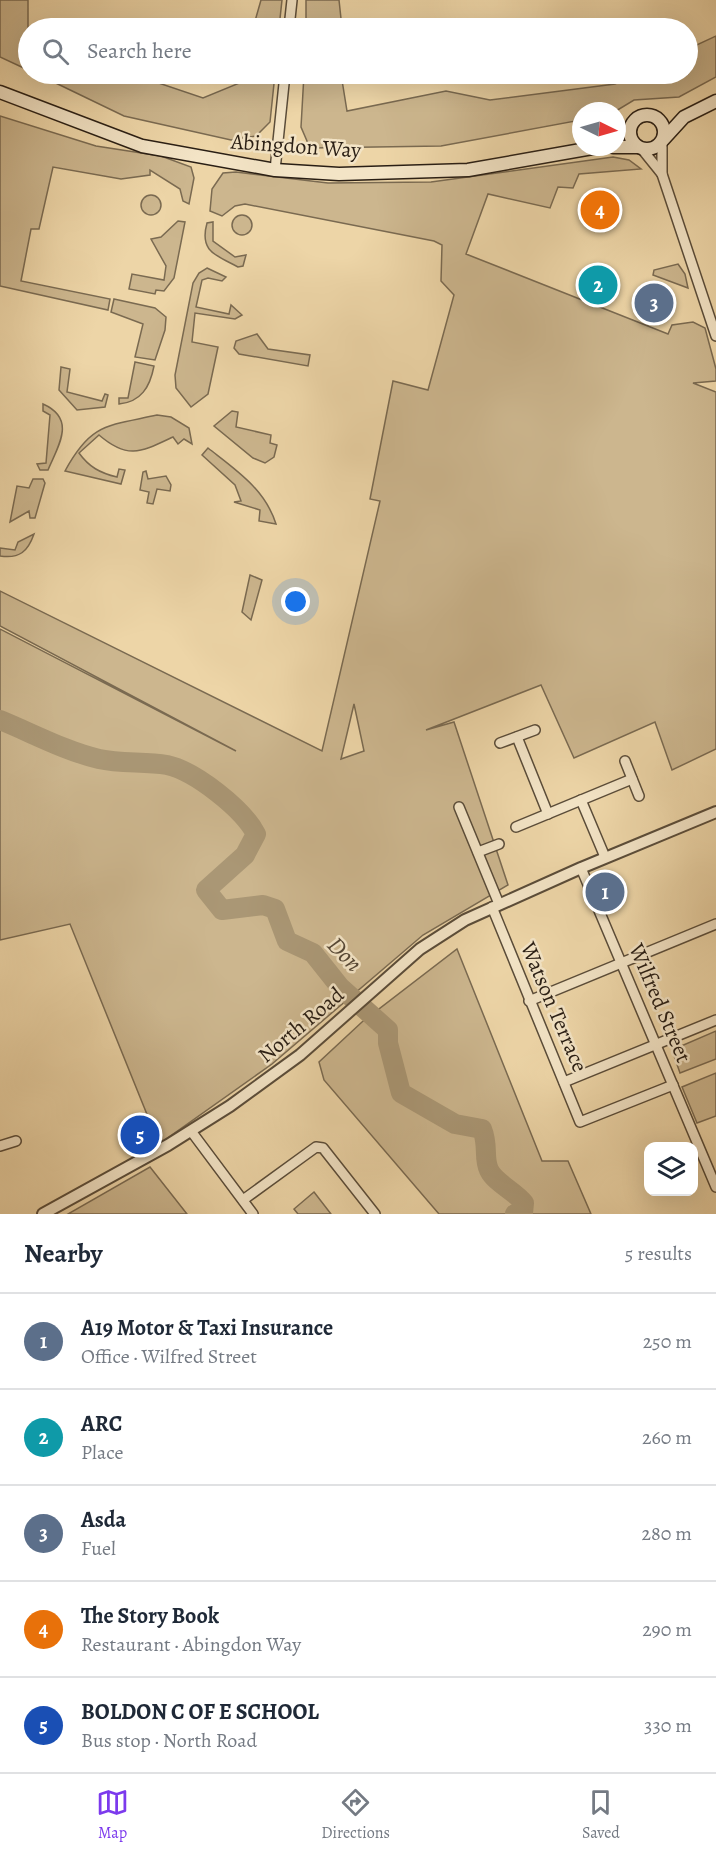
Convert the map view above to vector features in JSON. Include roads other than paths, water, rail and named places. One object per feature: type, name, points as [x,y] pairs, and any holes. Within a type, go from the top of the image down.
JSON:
[{"type":"main road","name":"Abingdon Way","points":[[0,92],[142,146],[275,170],[339,174],[468,170],[572,152]]},
{"type":"main road","points":[[626,148],[655,148],[684,117],[716,101]]},
{"type":"main road","points":[[626,129],[641,116],[684,117]]},
{"type":"main road","points":[[654,116],[662,123],[663,141]]},
{"type":"main road","points":[[633,122],[630,133],[639,148]]},
{"type":"street","points":[[290,18],[292,0]]},
{"type":"street","points":[[275,170],[284,84]]},
{"type":"street","points":[[663,141],[662,174],[716,336]]},
{"type":"street","points":[[639,148],[662,174]]},
{"type":"street","points":[[500,743],[535,730]]},
{"type":"street","points":[[517,737],[548,814]]},
{"type":"street","points":[[625,762],[639,796]]},
{"type":"street","points":[[516,827],[632,779]]},
{"type":"street","points":[[581,800],[605,857]]},
{"type":"street","name":"Watson Terrace","points":[[459,807],[478,852],[529,1001],[580,1122],[673,1085]]},
{"type":"street","name":"North Road","points":[[43,1214],[191,1131],[230,1106],[318,1040],[420,949],[465,920],[605,857],[716,812]]},
{"type":"street","points":[[478,852],[499,844]]},
{"type":"street","name":"Wilfred Street","points":[[581,868],[715,1183]]},
{"type":"street","points":[[529,1001],[716,924]]},
{"type":"street","points":[[564,1082],[716,1020]]},
{"type":"street","points":[[191,1131],[253,1214]]},
{"type":"street","points":[[0,1146],[16,1141]]},
{"type":"street","points":[[243,1200],[316,1147],[323,1148],[375,1214]]},
{"type":"waterway","name":"Don","points":[[0,720],[86,756],[107,761],[167,765],[191,775],[230,803],[250,824],[256,834],[245,855],[206,890],[222,910],[263,905],[275,909],[287,941],[313,953],[340,987],[388,1030],[388,1043],[401,1093],[455,1124],[482,1129],[489,1170],[524,1203],[523,1213],[515,1214]]},
{"type":"place","name":"The Story Book","points":[[600,210]]},
{"type":"place","name":"ARC","points":[[598,285]]},
{"type":"place","name":"Asda","points":[[654,303]]},
{"type":"place","name":"A19 Motor & Taxi Insurance","points":[[605,892]]},
{"type":"place","name":"BOLDON C OF E SCHOOL","points":[[140,1135]]}]
